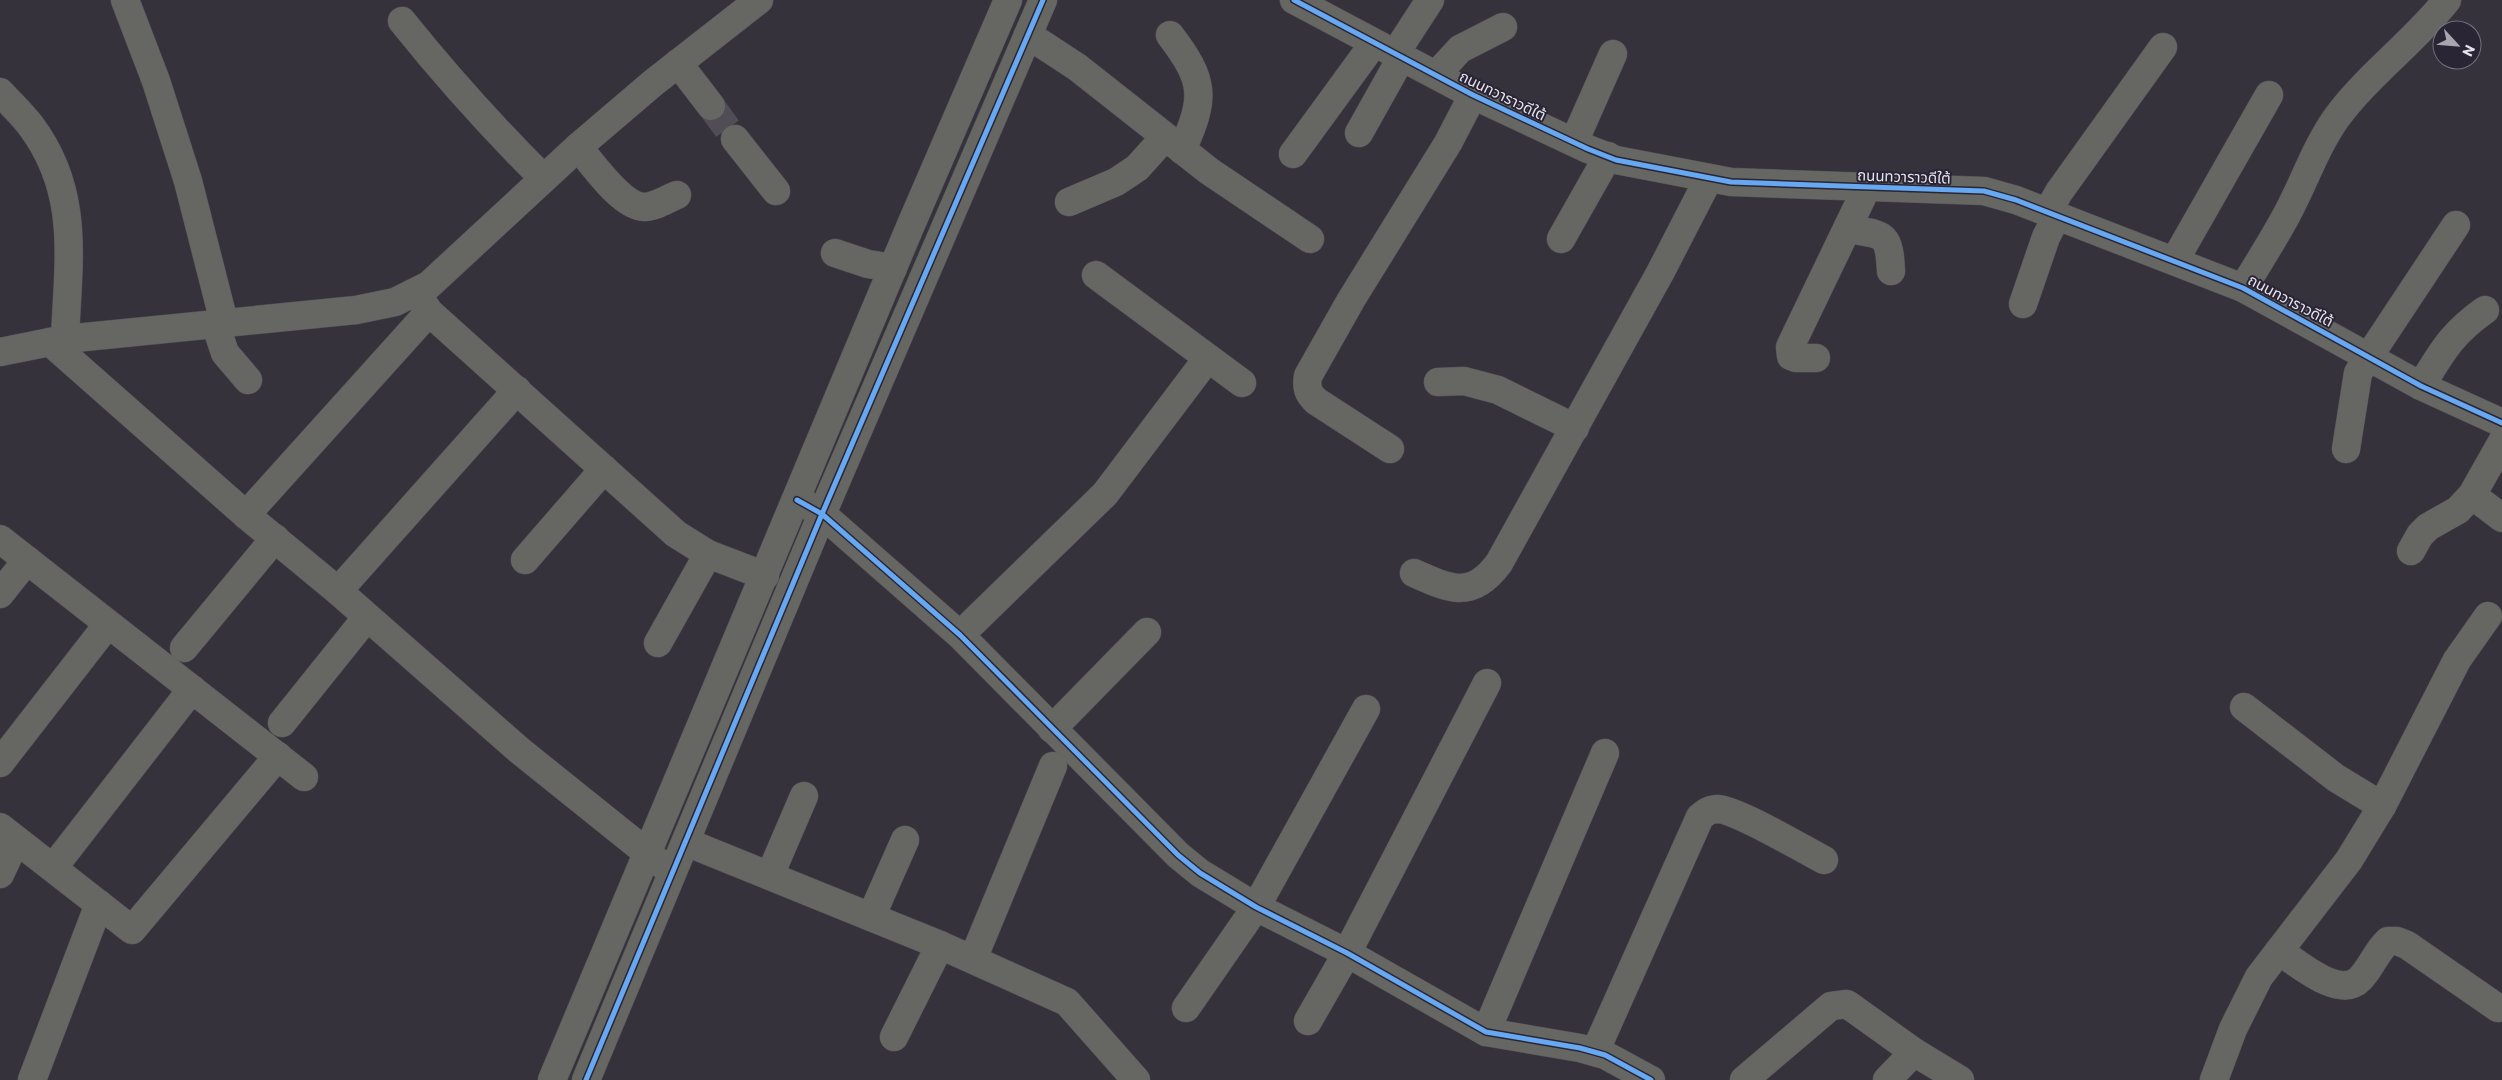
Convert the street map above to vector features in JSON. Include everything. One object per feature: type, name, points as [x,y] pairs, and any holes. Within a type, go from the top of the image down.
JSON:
[{"type":"street","points":[[125,0],[156,81],[188,181],[225,353],[248,380]]},
{"type":"street","points":[[246,515],[423,303],[443,274],[578,147],[678,63],[759,0]]},
{"type":"street","points":[[552,1080],[893,268],[1008,0]]},
{"type":"street","points":[[591,1078],[673,872],[822,514],[1043,0]]},
{"type":"street","name":"ถนนทวาราวดีใต้","points":[[1294,0],[1474,95],[1608,156],[1731,182],[1984,191],[2016,200],[2244,288],[2421,386],[2502,423]]},
{"type":"street","points":[[1293,154],[1390,51],[1430,0]]},
{"type":"street","points":[[2244,288],[2287,215],[2318,147],[2338,117],[2388,60],[2434,17],[2447,0]]},
{"type":"street","points":[[402,21],[486,120],[543,178]]},
{"type":"street","points":[[1436,76],[1460,49],[1503,27]]},
{"type":"street","points":[[1069,202],[1116,182],[1174,143],[1193,125],[1200,102],[1198,83],[1190,61],[1170,35]]},
{"type":"street","points":[[1028,36],[1077,67],[1209,171],[1310,239]]},
{"type":"street","points":[[2023,304],[2059,192],[2164,47]]},
{"type":"street","points":[[1359,133],[1390,51]]},
{"type":"street","points":[[1574,142],[1613,54]]},
{"type":"street","points":[[678,63],[712,106]]},
{"type":"street","points":[[0,92],[31,126],[50,158],[63,190],[69,220],[58,340]]},
{"type":"street","points":[[1390,450],[1316,401],[1309,394],[1306,386],[1308,376],[1351,300],[1448,143],[1474,95]]},
{"type":"street","points":[[2175,260],[2268,95]]},
{"type":"street","points":[[735,139],[776,191]]},
{"type":"street","points":[[578,147],[620,196],[633,204],[644,207],[677,195]]},
{"type":"street","points":[[1561,239],[1608,156]]},
{"type":"street","points":[[1414,573],[1451,588],[1465,589],[1479,584],[1490,576],[1499,564],[1575,428],[1709,178]]},
{"type":"street","points":[[1816,358],[1796,358],[1791,356],[1790,347],[1867,187]]},
{"type":"street","points":[[2346,449],[2356,383],[2368,356],[2456,226]]},
{"type":"street","points":[[1847,228],[1877,234],[1886,240],[1890,248],[1891,271]]},
{"type":"street","points":[[835,253],[868,264],[893,268]]},
{"type":"street","points":[[1096,275],[1242,383]]},
{"type":"street","points":[[0,352],[58,340],[356,310],[395,302],[423,303],[676,534],[708,554],[765,576]]},
{"type":"street","points":[[2421,386],[2446,346],[2463,325],[2485,310]]},
{"type":"street","points":[[58,340],[246,515],[338,591],[519,750],[647,855],[673,872]]},
{"type":"street","points":[[960,635],[1105,494],[1207,358]]},
{"type":"street","points":[[1438,382],[1464,381],[1498,390],[1575,428]]},
{"type":"street","points":[[338,591],[517,390]]},
{"type":"street","points":[[2411,551],[2420,535],[2428,527],[2458,510],[2472,495],[2502,442]]},
{"type":"street","points":[[525,560],[604,469]]},
{"type":"street","points":[[2472,495],[2502,518]]},
{"type":"street","points":[[797,500],[822,514],[960,635],[1178,854],[1200,873],[1256,907],[1347,953],[1486,1032],[1595,1052],[1605,1055],[1651,1080]]},
{"type":"street","points":[[184,648],[275,538]]},
{"type":"street","points":[[0,539],[304,777]]},
{"type":"street","points":[[658,643],[708,554]]},
{"type":"street","points":[[0,594],[28,560]]},
{"type":"street","points":[[2214,1080],[2232,1030],[2259,977],[2349,860],[2382,806],[2457,660],[2488,616]]},
{"type":"street","points":[[282,723],[367,617]]},
{"type":"street","points":[[0,763],[108,624]]},
{"type":"street","points":[[1052,729],[1147,632]]},
{"type":"street","points":[[1308,1021],[1347,953],[1487,683]]},
{"type":"street","points":[[53,868],[192,689]]},
{"type":"street","points":[[2244,707],[2336,778],[2382,806]]},
{"type":"street","points":[[1186,1008],[1256,907],[1366,709]]},
{"type":"street","points":[[1486,1032],[1605,753]]},
{"type":"street","points":[[0,874],[8,834],[132,930],[278,756]]},
{"type":"street","points":[[972,959],[1053,766]]},
{"type":"street","points":[[770,875],[804,796]]},
{"type":"street","points":[[1595,1052],[1700,817],[1709,810],[1720,809],[1742,817],[1824,860]]},
{"type":"street","points":[[871,917],[905,840]]},
{"type":"street","points":[[686,842],[940,945],[1067,1002],[1136,1080]]},
{"type":"street","points":[[32,1080],[98,904]]},
{"type":"street","points":[[2279,951],[2328,983],[2340,986],[2352,985],[2361,978],[2379,950],[2388,941],[2397,941],[2407,945],[2498,1008]]},
{"type":"street","points":[[894,1037],[940,945]]},
{"type":"street","points":[[1744,1080],[1830,1006],[1839,1004],[1846,1004],[1914,1052],[1960,1080]]},
{"type":"street","points":[[1887,1080],[1914,1052]]},
{"type":"tunnel","points":[[711,106],[735,139]]},
{"type":"cycle path","points":[[586,1080],[822,514],[1043,0]]},
{"type":"cycle path","points":[[1294,0],[1473,95],[1588,149],[1616,160],[1731,182],[1984,191],[2016,200],[2243,288],[2421,386],[2502,423]]},
{"type":"cycle path","points":[[797,500],[822,514],[960,635],[1178,855],[1200,873],[1256,907],[1347,953],[1486,1032],[1580,1048],[1605,1055],[1651,1080]]}]
